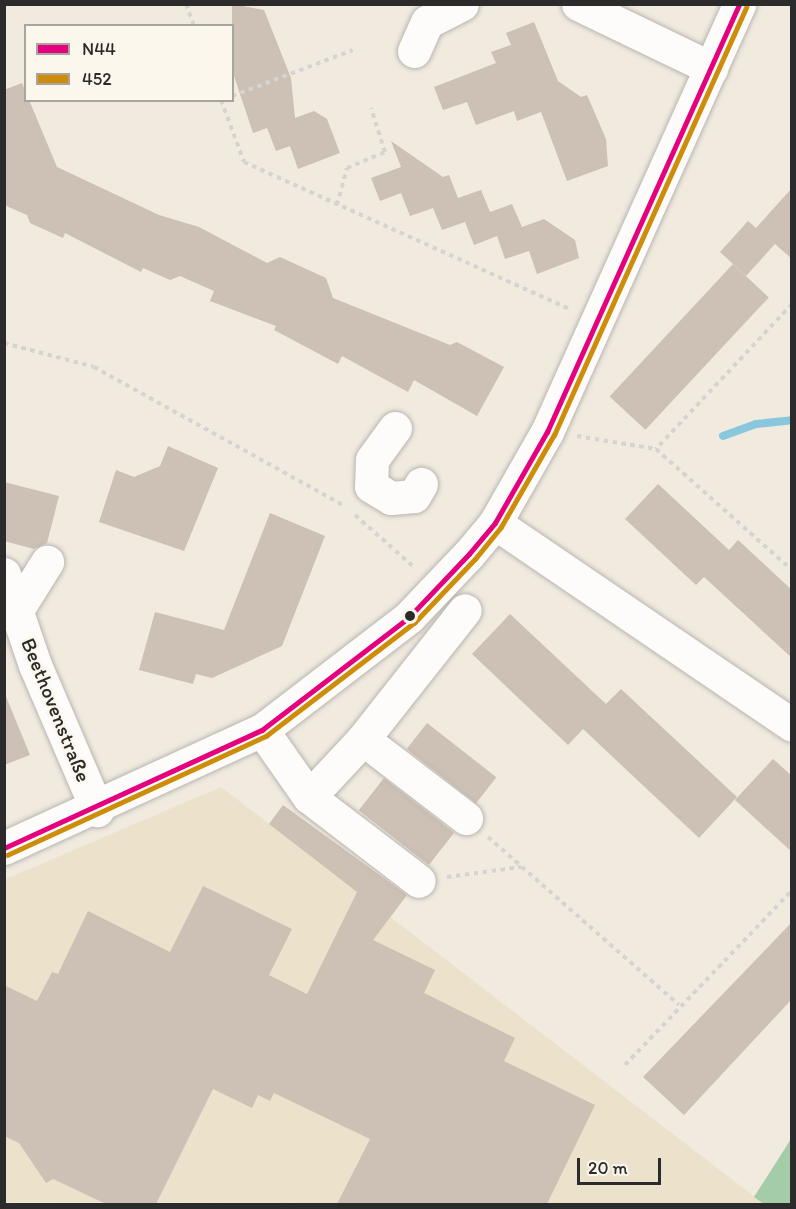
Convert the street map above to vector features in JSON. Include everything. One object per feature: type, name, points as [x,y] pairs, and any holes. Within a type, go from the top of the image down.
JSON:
[{"type":"street","points":[[414,51],[427,22],[462,4]]},
{"type":"street","points":[[578,4],[711,68]]},
{"type":"street","name":"Beethovenstraße","points":[[4,848],[97,810],[262,730],[438,589],[495,523],[547,432],[600,323],[739,4]]},
{"type":"street","points":[[395,428],[372,460],[371,486],[391,498],[414,496],[421,484]]},
{"type":"street","points":[[495,523],[792,725]]},
{"type":"street","name":"Beethovenstraße","points":[[11,610],[47,562]]},
{"type":"street","name":"Beethovenstraße","points":[[4,574],[11,610],[97,810]]},
{"type":"street","points":[[309,797],[363,739],[465,610]]},
{"type":"street","points":[[262,730],[309,797],[419,881]]},
{"type":"street","points":[[363,739],[466,818]]},
{"type":"path","points":[[186,4],[193,24]]},
{"type":"path","points":[[234,95],[353,50]]},
{"type":"path","points":[[222,102],[244,162],[600,323]]},
{"type":"path","points":[[337,205],[347,168],[385,152],[371,108]]},
{"type":"path","points":[[656,449],[792,304]]},
{"type":"path","points":[[4,343],[94,367],[334,496],[438,589]]},
{"type":"path","points":[[547,432],[656,449],[792,570]]},
{"type":"path","points":[[466,818],[679,1005]]},
{"type":"path","points":[[419,881],[522,867]]},
{"type":"path","points":[[625,1065],[679,1005],[792,890]]},
{"type":"shaded area","points":[[221,787],[764,1204],[4,1202],[4,880]]},
{"type":"green space","points":[[791,1139],[791,1204],[764,1204],[754,1197]]},
{"type":"building","points":[[232,4],[264,10],[291,78],[295,118],[314,111],[327,119],[340,153],[298,169],[290,146],[276,151],[267,128],[253,133],[234,76],[234,24],[232,24]]},
{"type":"building","points":[[534,22],[558,81],[581,97],[587,95],[606,139],[608,166],[567,181],[541,112],[517,121],[514,111],[476,125],[467,102],[443,110],[434,87],[496,63],[491,52],[511,45],[506,33]]},
{"type":"building","points":[[22,83],[24,102],[30,102],[57,167],[159,215],[199,227],[267,263],[280,257],[326,278],[333,298],[450,345],[457,342],[504,367],[477,416],[414,380],[408,392],[342,356],[338,364],[274,330],[276,326],[210,301],[214,291],[180,276],[170,280],[143,268],[141,272],[65,233],[63,238],[30,223],[27,215],[4,205],[4,90]]},
{"type":"building","points":[[391,141],[443,177],[449,175],[458,198],[481,190],[490,212],[512,204],[522,227],[544,219],[575,240],[579,258],[537,274],[529,251],[505,259],[497,236],[474,245],[465,222],[442,230],[433,208],[410,216],[401,193],[380,201],[371,178],[401,167]]},
{"type":"building","points":[[792,188],[792,259],[775,244],[746,276],[720,252],[748,221],[756,228]]},
{"type":"building","points":[[733,264],[769,297],[645,430],[610,396]]},
{"type":"building","points":[[168,446],[218,468],[184,551],[99,522],[116,470],[134,477],[160,466]]},
{"type":"building","points":[[4,482],[59,496],[47,543],[34,549],[4,541]]},
{"type":"building","points":[[658,484],[729,550],[738,540],[792,590],[792,658],[704,577],[696,585],[625,519]]},
{"type":"building","points":[[270,513],[325,536],[282,646],[212,678],[196,674],[193,684],[139,670],[155,612],[224,630]]},
{"type":"building","points":[[510,614],[606,704],[621,689],[737,797],[699,838],[583,729],[568,745],[472,654]]},
{"type":"building","points":[[4,695],[30,755],[4,765]]},
{"type":"building","points":[[427,723],[496,777],[476,803],[407,749]]},
{"type":"building","points":[[773,759],[792,776],[792,852],[735,800]]},
{"type":"building","points":[[384,778],[454,833],[429,865],[359,810]]},
{"type":"building","points":[[283,805],[407,895],[373,940],[435,970],[424,993],[515,1038],[504,1061],[595,1105],[547,1204],[337,1204],[370,1139],[274,1093],[270,1101],[258,1095],[252,1108],[213,1089],[156,1204],[106,1204],[53,1179],[46,1183],[19,1143],[4,1136],[4,985],[37,1001],[52,972],[58,974],[88,911],[170,952],[203,886],[292,929],[269,975],[307,994],[357,892],[269,824]]},
{"type":"building","points":[[792,922],[792,999],[684,1115],[643,1077]]},
{"type":"waterway","points":[[723,436],[756,424],[792,420]]},
{"type":"transit line","name":"N44","points":[[4,848],[262,730],[409,617],[469,554],[495,523],[547,432],[739,4]]},
{"type":"transit line","name":"452","points":[[7,855],[266,736],[414,623],[475,559],[501,527],[554,435],[746,7]]}]
